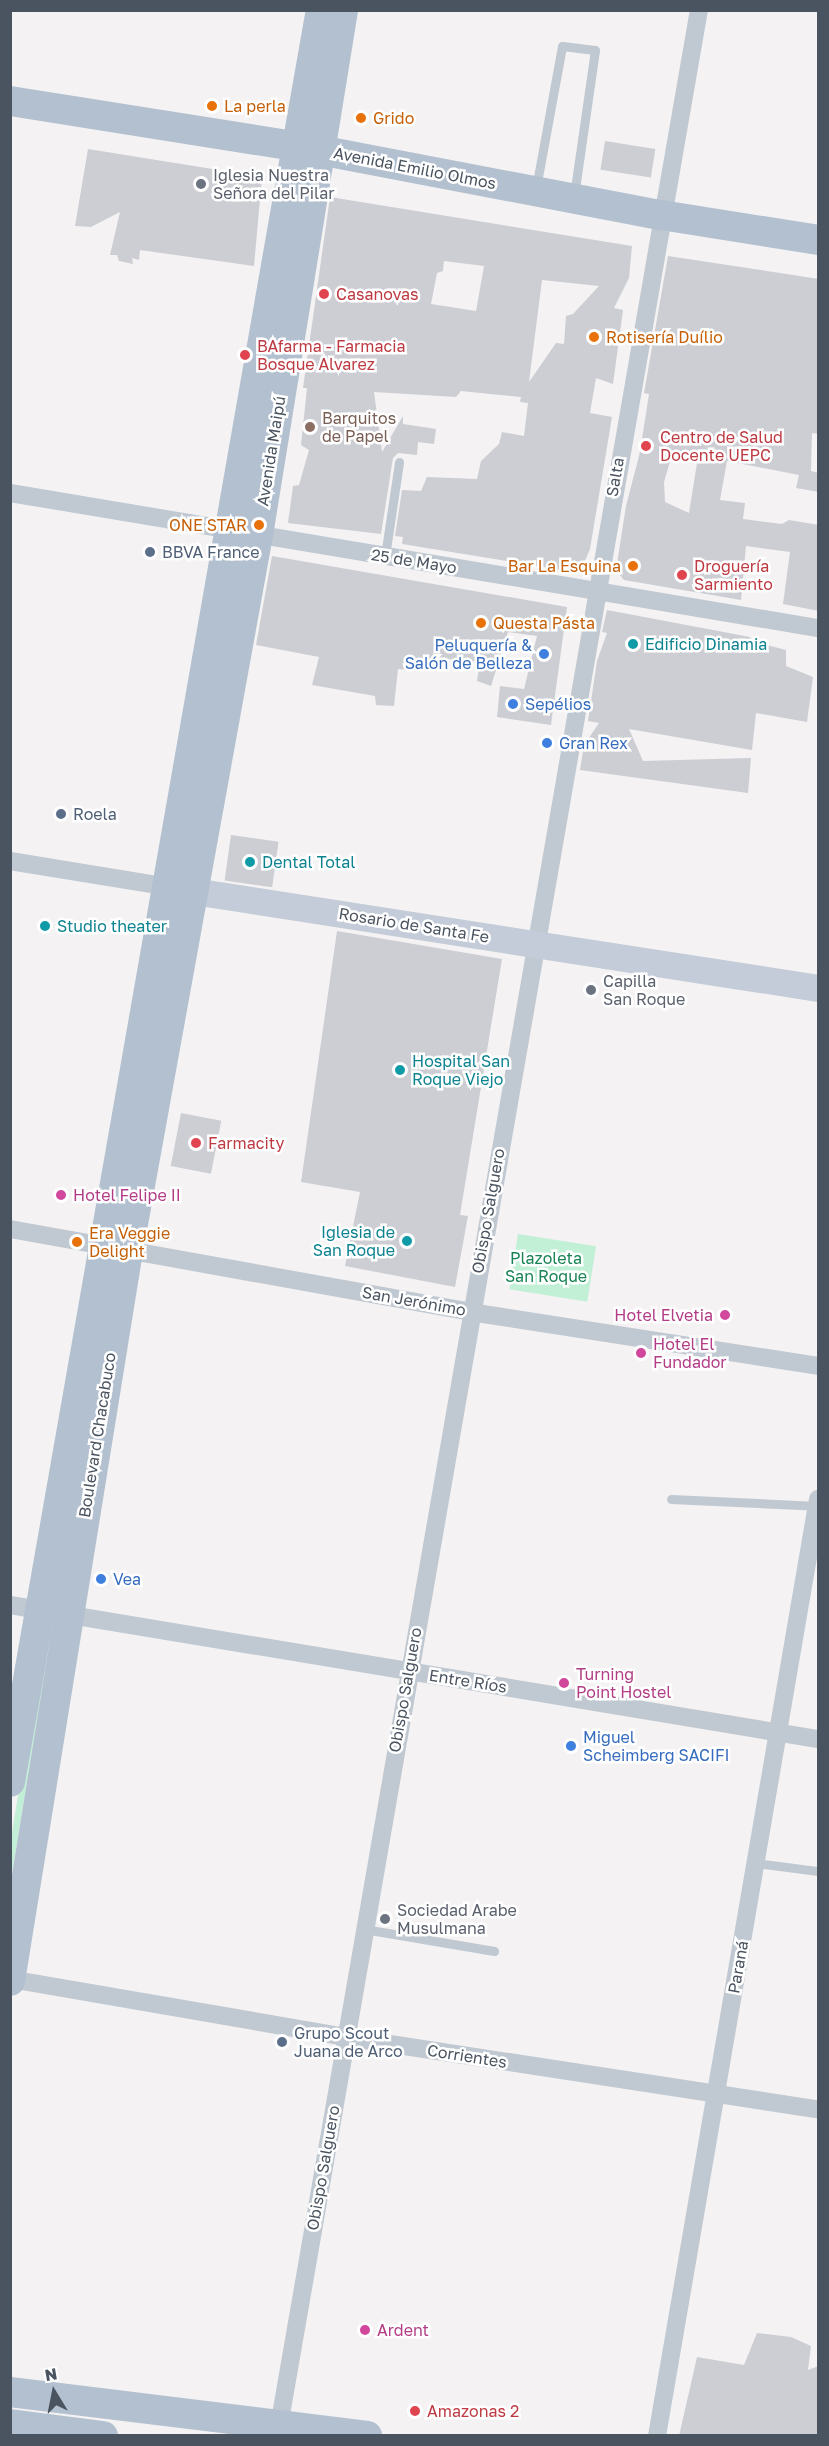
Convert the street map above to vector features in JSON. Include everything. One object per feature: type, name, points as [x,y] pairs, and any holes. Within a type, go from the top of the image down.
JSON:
[{"type":"main road","name":"Avenida Maipú","points":[[181,889],[245,532],[308,148],[321,10]]},
{"type":"main road","name":"Avenida Maipú","points":[[308,148],[343,10]]},
{"type":"main road","name":"Avenida Emilio Olmos","points":[[10,100],[308,148],[661,215],[819,240]]},
{"type":"main road","name":"Boulevard Chacabuco","points":[[11,1980],[54,1612],[181,889]]},
{"type":"main road","name":"Boulevard Chacabuco","points":[[10,1782],[54,1612]]},
{"type":"main road","points":[[10,2392],[278,2430],[367,2436]]},
{"type":"main road","points":[[10,2424],[103,2436]]},
{"type":"street","name":"Salta","points":[[536,944],[661,215],[699,10]]},
{"type":"street","name":"25 de Mayo","points":[[10,493],[819,628]]},
{"type":"street","name":"Rosario de Santa Fe","points":[[10,861],[819,988]]},
{"type":"street","name":"Obispo Salguero","points":[[278,2430],[470,1311],[536,944]]},
{"type":"street","name":"San Jerónimo","points":[[10,1229],[470,1311],[819,1366]]},
{"type":"street","name":"Paraná","points":[[657,2436],[818,1502]]},
{"type":"street","name":"Entre Ríos","points":[[10,1605],[819,1739]]},
{"type":"street","name":"Corrientes","points":[[11,1980],[345,2037],[819,2109]]},
{"type":"lane","points":[[535,191],[562,46],[595,50],[574,198]]},
{"type":"lane","points":[[386,556],[399,462]]},
{"type":"lane","points":[[671,1499],[818,1502]]},
{"type":"lane","points":[[756,1863],[819,1871]]},
{"type":"lane","points":[[364,1929],[494,1951]]},
{"type":"green space","name":"Plazoleta San Roque","points":[[518,1234],[596,1246],[587,1302],[509,1289]]},
{"type":"green space","points":[[39,1664],[46,1665],[11,1880],[11,1839]]},
{"type":"building","points":[[605,141],[655,149],[651,178],[600,170]]},
{"type":"building","points":[[88,149],[262,177],[254,266],[140,250],[139,260],[132,258],[133,264],[119,261],[117,255],[110,255],[120,212],[91,227],[75,226]]},
{"type":"building","points":[[330,197],[632,246],[629,278],[614,308],[623,310],[613,384],[596,378],[590,413],[612,417],[590,549],[580,573],[402,544],[403,537],[395,536],[402,490],[421,491],[427,477],[477,479],[481,461],[499,444],[502,432],[524,436],[528,403],[520,402],[521,397],[461,391],[456,397],[374,392],[382,452],[403,416],[403,424],[436,429],[434,444],[418,442],[417,455],[398,453],[393,458],[381,534],[288,523],[293,486],[299,485],[309,450],[301,445],[307,388],[303,388]],"holes":[[[444,261],[484,266],[476,311],[431,304],[437,273],[443,271]],[[542,280],[599,286],[573,314],[566,316],[564,344],[556,343],[529,382]]]},
{"type":"building","points":[[668,256],[819,279],[819,434],[812,433],[811,471],[819,473],[819,492],[796,488],[799,475],[727,461],[720,500],[745,503],[743,519],[782,524],[789,520],[819,525],[819,611],[783,604],[790,552],[746,546],[741,600],[624,580],[616,570],[626,506],[640,452],[649,394],[644,393]],"holes":[[[671,458],[697,463],[689,513],[665,502],[664,482]]]},
{"type":"building","points":[[272,556],[567,607],[551,725],[497,717],[500,686],[524,689],[537,636],[508,632],[491,686],[477,681],[480,662],[448,659],[446,668],[413,665],[411,670],[398,669],[394,706],[376,705],[375,696],[312,685],[319,657],[256,645]]},
{"type":"building","points":[[607,610],[750,637],[752,641],[786,650],[786,666],[813,677],[807,722],[756,713],[752,750],[629,729],[643,761],[751,758],[748,793],[580,770],[584,745],[599,723],[588,721],[597,661],[607,633],[602,632]]},
{"type":"building","name":"Dental Total","points":[[231,835],[279,842],[272,887],[225,881]]},
{"type":"building","name":"Hospital San Roque Viejo","points":[[337,931],[502,959],[460,1215],[468,1216],[455,1287],[345,1266],[360,1192],[301,1182]]},
{"type":"building","name":"Farmacity","points":[[181,1113],[221,1121],[211,1174],[171,1166]]},
{"type":"building","points":[[757,2333],[791,2337],[811,2346],[808,2370],[819,2366],[819,2436],[679,2436],[697,2357],[744,2365]]},
{"type":"place","name":"La perla","points":[[212,106]]},
{"type":"place","name":"Grido","points":[[361,118]]},
{"type":"place","name":"Iglesia Nuestra Señora del Pilar","points":[[201,184]]},
{"type":"place","name":"Casanovas","points":[[324,294]]},
{"type":"place","name":"Rotisería Duílio","points":[[594,337]]},
{"type":"place","name":"BAfarma - Farmacia Bosque Alvarez","points":[[245,355]]},
{"type":"place","name":"Barquitos de Papel","points":[[310,427]]},
{"type":"place","name":"Centro de Salud Docente UEPC","points":[[646,446]]},
{"type":"place","name":"ONE STAR","points":[[259,525]]},
{"type":"place","name":"BBVA France","points":[[150,552]]},
{"type":"place","name":"Bar La Esquina","points":[[633,566]]},
{"type":"place","name":"Droguería Sarmiento","points":[[682,575]]},
{"type":"place","name":"Questa Pásta","points":[[481,623]]},
{"type":"place","name":"Edificio Dinamia","points":[[633,644]]},
{"type":"place","name":"Peluquería & Salón de Belleza","points":[[544,654]]},
{"type":"place","name":"Sepélios","points":[[513,704]]},
{"type":"place","name":"Gran Rex","points":[[547,743]]},
{"type":"place","name":"Roela","points":[[61,814]]},
{"type":"place","name":"Dental Total","points":[[250,862]]},
{"type":"place","name":"Studio theater","points":[[45,926]]},
{"type":"place","name":"Capilla San Roque","points":[[591,990]]},
{"type":"place","name":"Hospital San Roque Viejo","points":[[400,1070]]},
{"type":"place","name":"Farmacity","points":[[196,1143]]},
{"type":"place","name":"Hotel Felipe II","points":[[61,1195]]},
{"type":"place","name":"Iglesia de San Roque","points":[[407,1241]]},
{"type":"place","name":"Era Veggie Delight","points":[[77,1242]]},
{"type":"place","name":"Hotel Elvetia","points":[[725,1315]]},
{"type":"place","name":"Hotel El Fundador","points":[[641,1353]]},
{"type":"place","name":"Vea","points":[[101,1579]]},
{"type":"place","name":"Turning Point Hostel","points":[[564,1683]]},
{"type":"place","name":"Miguel Scheimberg SACIFI","points":[[571,1746]]},
{"type":"place","name":"Sociedad Arabe Musulmana","points":[[385,1919]]},
{"type":"place","name":"Grupo Scout Juana de Arco","points":[[282,2042]]},
{"type":"place","name":"Ardent","points":[[365,2330]]},
{"type":"place","name":"Amazonas 2","points":[[415,2411]]}]
